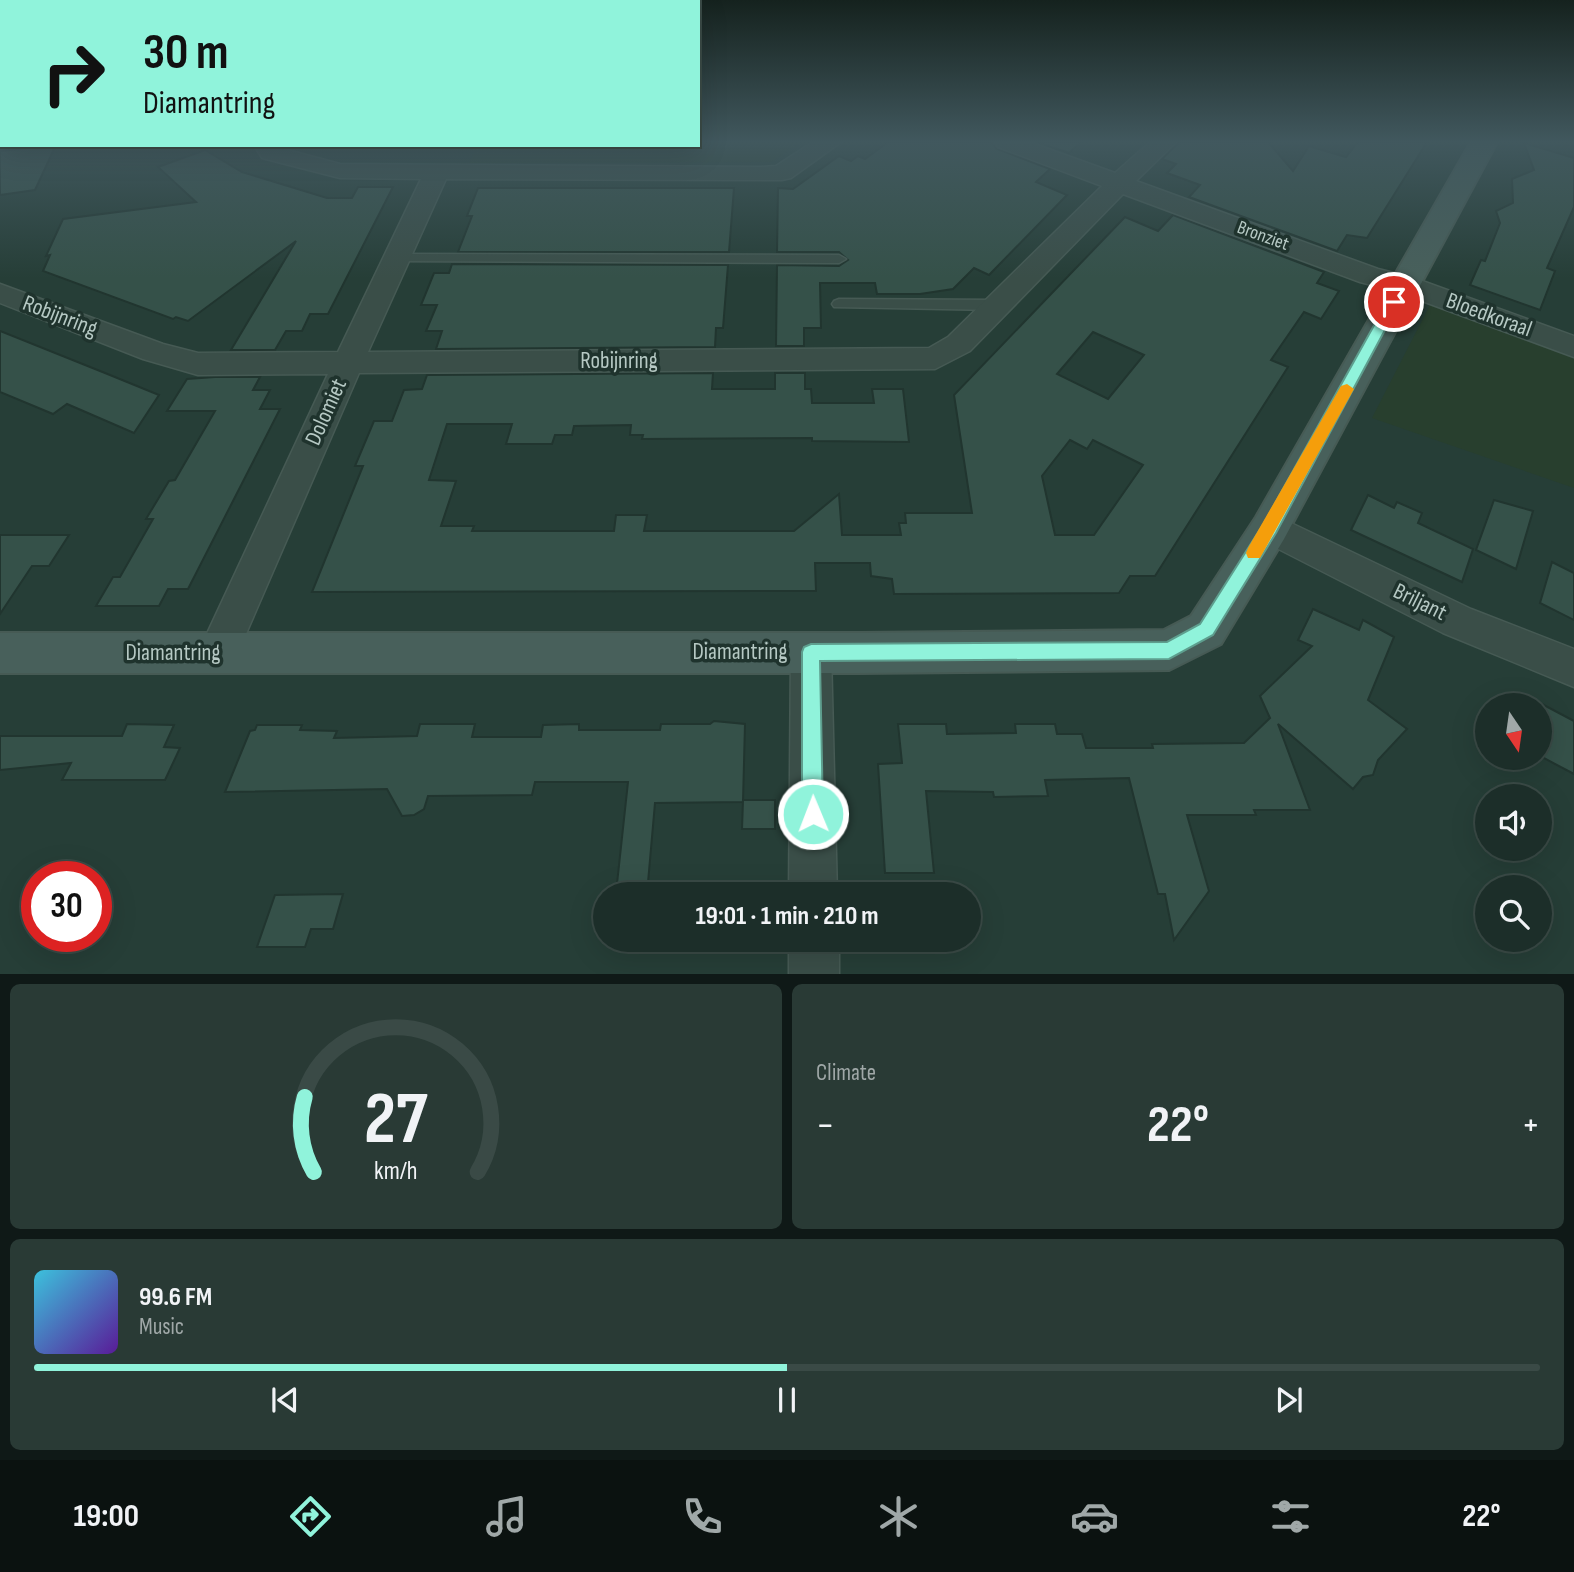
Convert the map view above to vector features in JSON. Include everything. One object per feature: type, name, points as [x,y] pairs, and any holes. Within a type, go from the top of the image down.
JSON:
[{"type":"street","name":"Dolomiet","points":[[218,653],[430,187]]},
{"type":"street","name":"Robijnring","points":[[0,293],[154,352],[198,365],[934,358],[959,344],[1115,187]]},
{"type":"street","name":"Bronziet","points":[[1135,187],[1370,275],[1404,284]]},
{"type":"street","name":"Diamantring","points":[[0,653],[1169,650],[1206,629],[1270,528],[1459,187]]},
{"type":"street","name":"Bloedkoraal","points":[[1404,284],[1574,346]]},
{"type":"street","name":"Briljant","points":[[1270,528],[1441,613],[1532,654],[1574,668]]},
{"type":"street","points":[[811,652],[813,882]]},
{"type":"street","points":[[814,952],[814,974]]},
{"type":"lane","points":[[397,258],[839,259]]},
{"type":"lane","points":[[839,303],[997,305]]},
{"type":"green space","points":[[1432,301],[1574,355],[1574,488],[1372,418]]},
{"type":"building","points":[[0,187],[36,187],[35,190],[0,195]]},
{"type":"building","points":[[180,187],[293,187],[327,198],[352,198],[358,187],[393,187],[328,314],[310,314],[302,331],[286,331],[275,350],[231,350],[296,241],[188,321],[176,317],[173,319],[43,271],[50,255],[46,256],[63,219],[196,202]]},
{"type":"building","points":[[1049,187],[1067,195],[989,275],[974,268],[953,289],[920,294],[877,294],[875,283],[820,283],[821,328],[804,328],[804,346],[776,346],[777,265],[839,266],[848,260],[839,252],[777,252],[778,188]]},
{"type":"building","points":[[1198,187],[1399,187],[1367,238],[1347,235],[1337,251],[1189,197]]},
{"type":"building","points":[[1512,187],[1574,187],[1574,207],[1547,268],[1555,271],[1540,310],[1470,285],[1481,260],[1485,261],[1500,223],[1496,211],[1513,203]]},
{"type":"building","points":[[478,188],[734,188],[729,252],[458,252],[472,216],[467,216]]},
{"type":"building","points":[[1173,215],[1324,272],[1317,283],[1339,291],[1321,319],[1304,312],[1271,360],[1288,367],[1155,576],[1130,576],[1119,593],[894,594],[892,579],[871,576],[870,563],[815,563],[816,591],[312,592],[363,466],[355,466],[374,421],[392,421],[404,390],[422,389],[427,375],[713,373],[712,389],[775,389],[775,373],[805,373],[805,389],[811,389],[812,403],[874,403],[872,389],[903,389],[909,442],[812,441],[812,438],[642,439],[643,435],[630,435],[631,425],[574,426],[572,435],[555,435],[552,444],[506,444],[512,424],[447,424],[429,480],[456,481],[441,526],[474,526],[472,531],[614,531],[616,515],[647,515],[644,531],[794,531],[839,494],[842,535],[901,535],[899,523],[906,523],[905,513],[972,513],[954,395],[1125,217],[1158,231]],"holes":[[[1093,332],[1144,355],[1108,399],[1057,374]],[[1070,440],[1087,449],[1093,440],[1143,465],[1094,535],[1055,535],[1042,476]]]},
{"type":"building","points":[[452,264],[728,265],[723,328],[716,328],[715,347],[436,349],[442,331],[426,331],[437,305],[421,305],[434,273],[449,273]]},
{"type":"building","points":[[0,331],[159,395],[134,433],[67,404],[53,414],[0,392]]},
{"type":"building","points":[[260,377],[253,390],[270,390],[260,409],[280,409],[188,589],[168,589],[159,606],[96,606],[113,577],[120,577],[153,519],[146,519],[169,481],[175,480],[215,411],[167,411],[187,379]]},
{"type":"building","points":[[1368,495],[1394,508],[1397,502],[1422,513],[1418,523],[1473,549],[1462,582],[1351,530]]},
{"type":"building","points":[[1494,500],[1533,511],[1516,569],[1476,550]]},
{"type":"building","points":[[0,535],[69,535],[49,566],[32,566],[0,614]]},
{"type":"building","points":[[1552,562],[1574,573],[1574,620],[1540,603]]},
{"type":"building","points":[[1313,609],[1359,630],[1363,620],[1394,637],[1368,700],[1407,729],[1378,760],[1373,775],[1363,777],[1353,789],[1278,724],[1310,810],[1254,810],[1256,815],[1187,815],[1209,891],[1174,940],[1165,894],[1158,894],[1129,778],[1045,780],[1048,796],[994,797],[993,792],[926,791],[934,873],[885,873],[878,764],[902,763],[898,724],[946,724],[947,734],[1016,733],[1015,724],[1055,724],[1057,734],[1082,734],[1086,748],[1153,748],[1152,744],[1244,743],[1270,718],[1260,696],[1312,646],[1298,640]]},
{"type":"building","points":[[1552,709],[1574,721],[1574,774],[1552,762]]},
{"type":"building","points":[[714,721],[745,724],[743,802],[655,803],[648,882],[617,882],[628,782],[535,782],[532,795],[428,796],[424,809],[414,815],[402,816],[387,789],[225,792],[250,731],[255,730],[257,725],[302,725],[300,730],[337,731],[334,738],[417,736],[420,724],[475,724],[472,737],[541,737],[543,725],[579,724],[579,730],[660,730],[661,724],[710,724]]},
{"type":"building","points":[[127,724],[174,725],[164,747],[180,748],[165,780],[62,780],[71,763],[0,770],[0,736],[122,736]]},
{"type":"building","points":[[743,800],[775,800],[775,829],[742,829]]},
{"type":"building","points":[[343,894],[333,929],[311,929],[305,947],[257,947],[275,895]]},
{"type":"slow traffic","points":[[1254,553],[1347,389]]},
{"type":"route","points":[[813,814],[811,652],[1169,650],[1206,629],[1270,528],[1394,302]]}]
